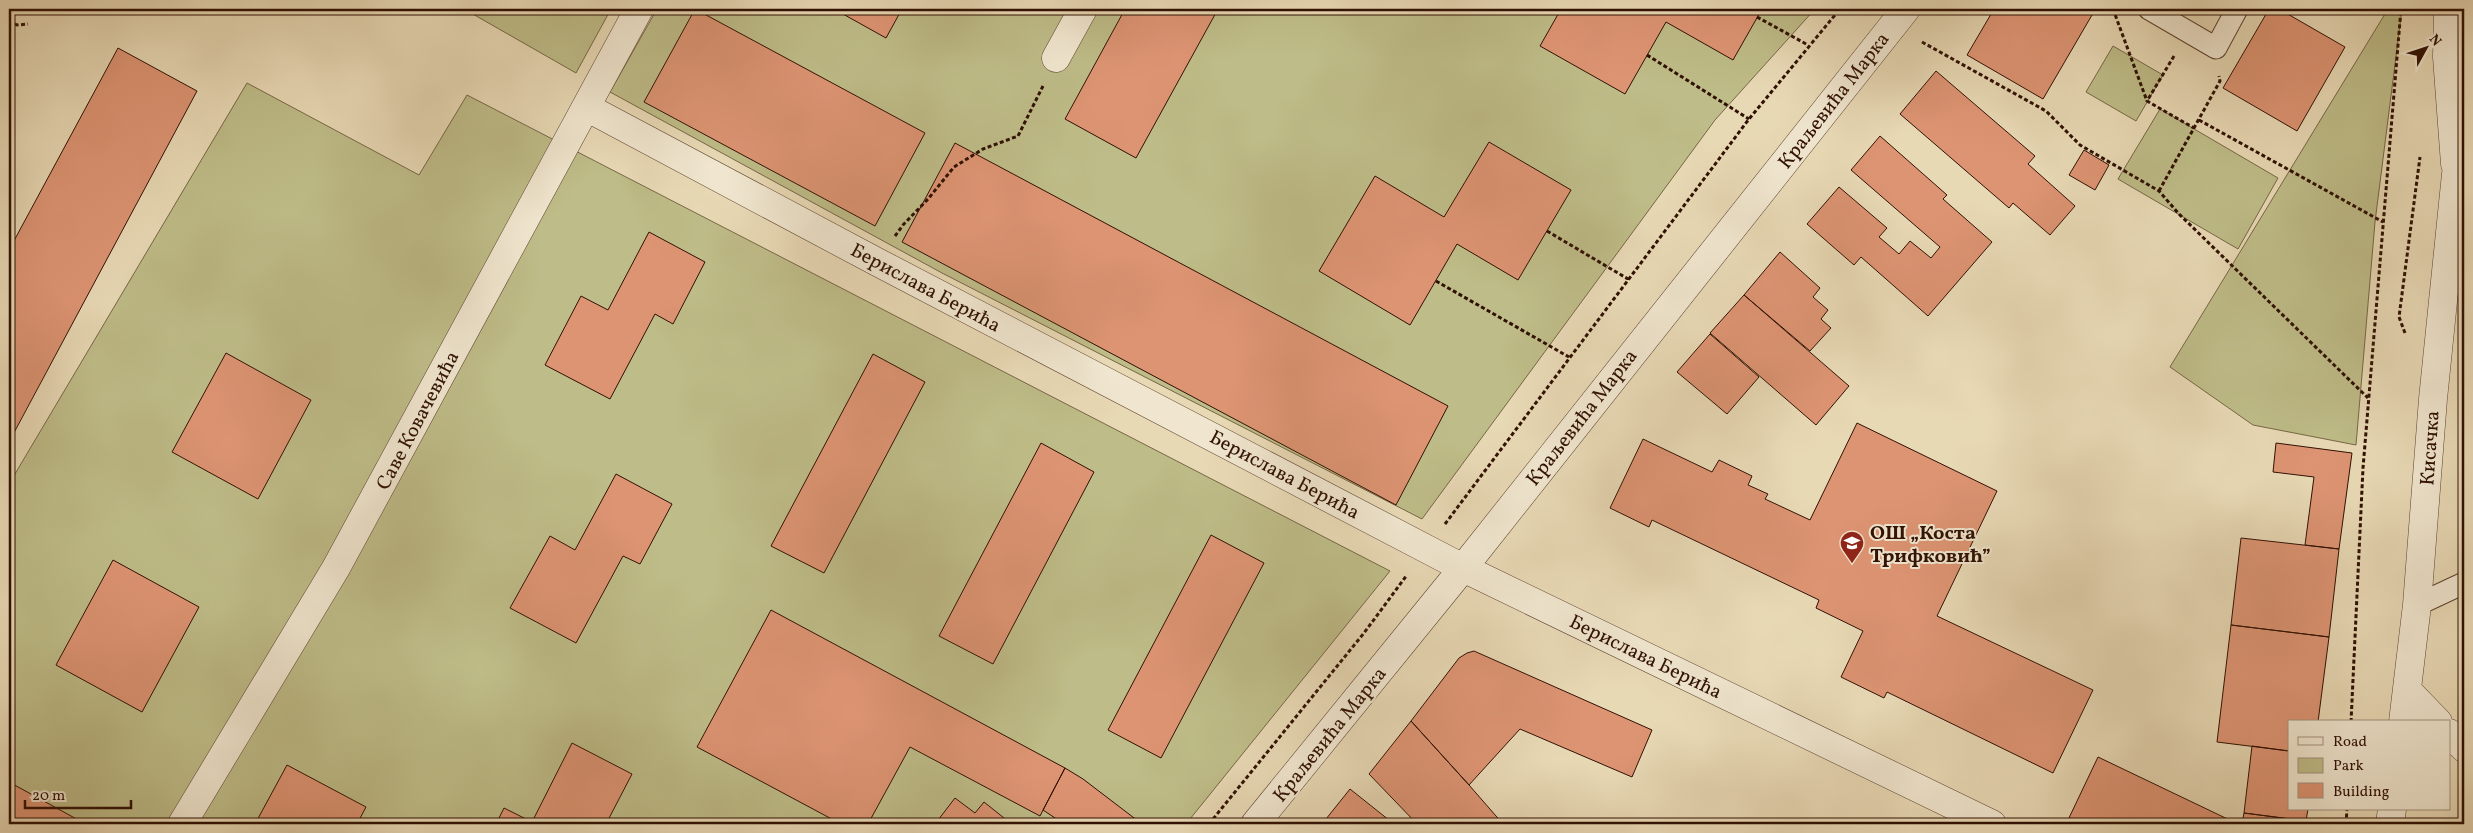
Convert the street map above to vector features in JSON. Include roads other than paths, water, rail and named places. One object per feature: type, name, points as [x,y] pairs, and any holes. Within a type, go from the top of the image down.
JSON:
[{"type":"street","name":"Саве Ковачевића","points":[[182,824],[336,568],[639,9]]},
{"type":"street","points":[[1056,58],[1083,9]]},
{"type":"street","name":"Краљевића Марка","points":[[1255,824],[1463,568],[1906,9]]},
{"type":"street","name":"Кисачка","points":[[2448,9],[2448,57],[2460,175]]},
{"type":"street","name":"Берислава Берића","points":[[586,106],[879,263],[1463,568],[1992,824]]},
{"type":"street","name":"Кисачка","points":[[2403,720],[2417,605],[2433,399],[2464,142]]},
{"type":"street","points":[[2407,690],[2436,720]]},
{"type":"street","points":[[2450,734],[2464,748]]},
{"type":"street","points":[[2390,824],[2392,810]]},
{"type":"lane","points":[[2149,9],[2216,48],[2237,9]]},
{"type":"lane","points":[[2417,605],[2464,583]]},
{"type":"place","name":"ОШ „Коста Трифковић”","points":[[1852,564]]}]
